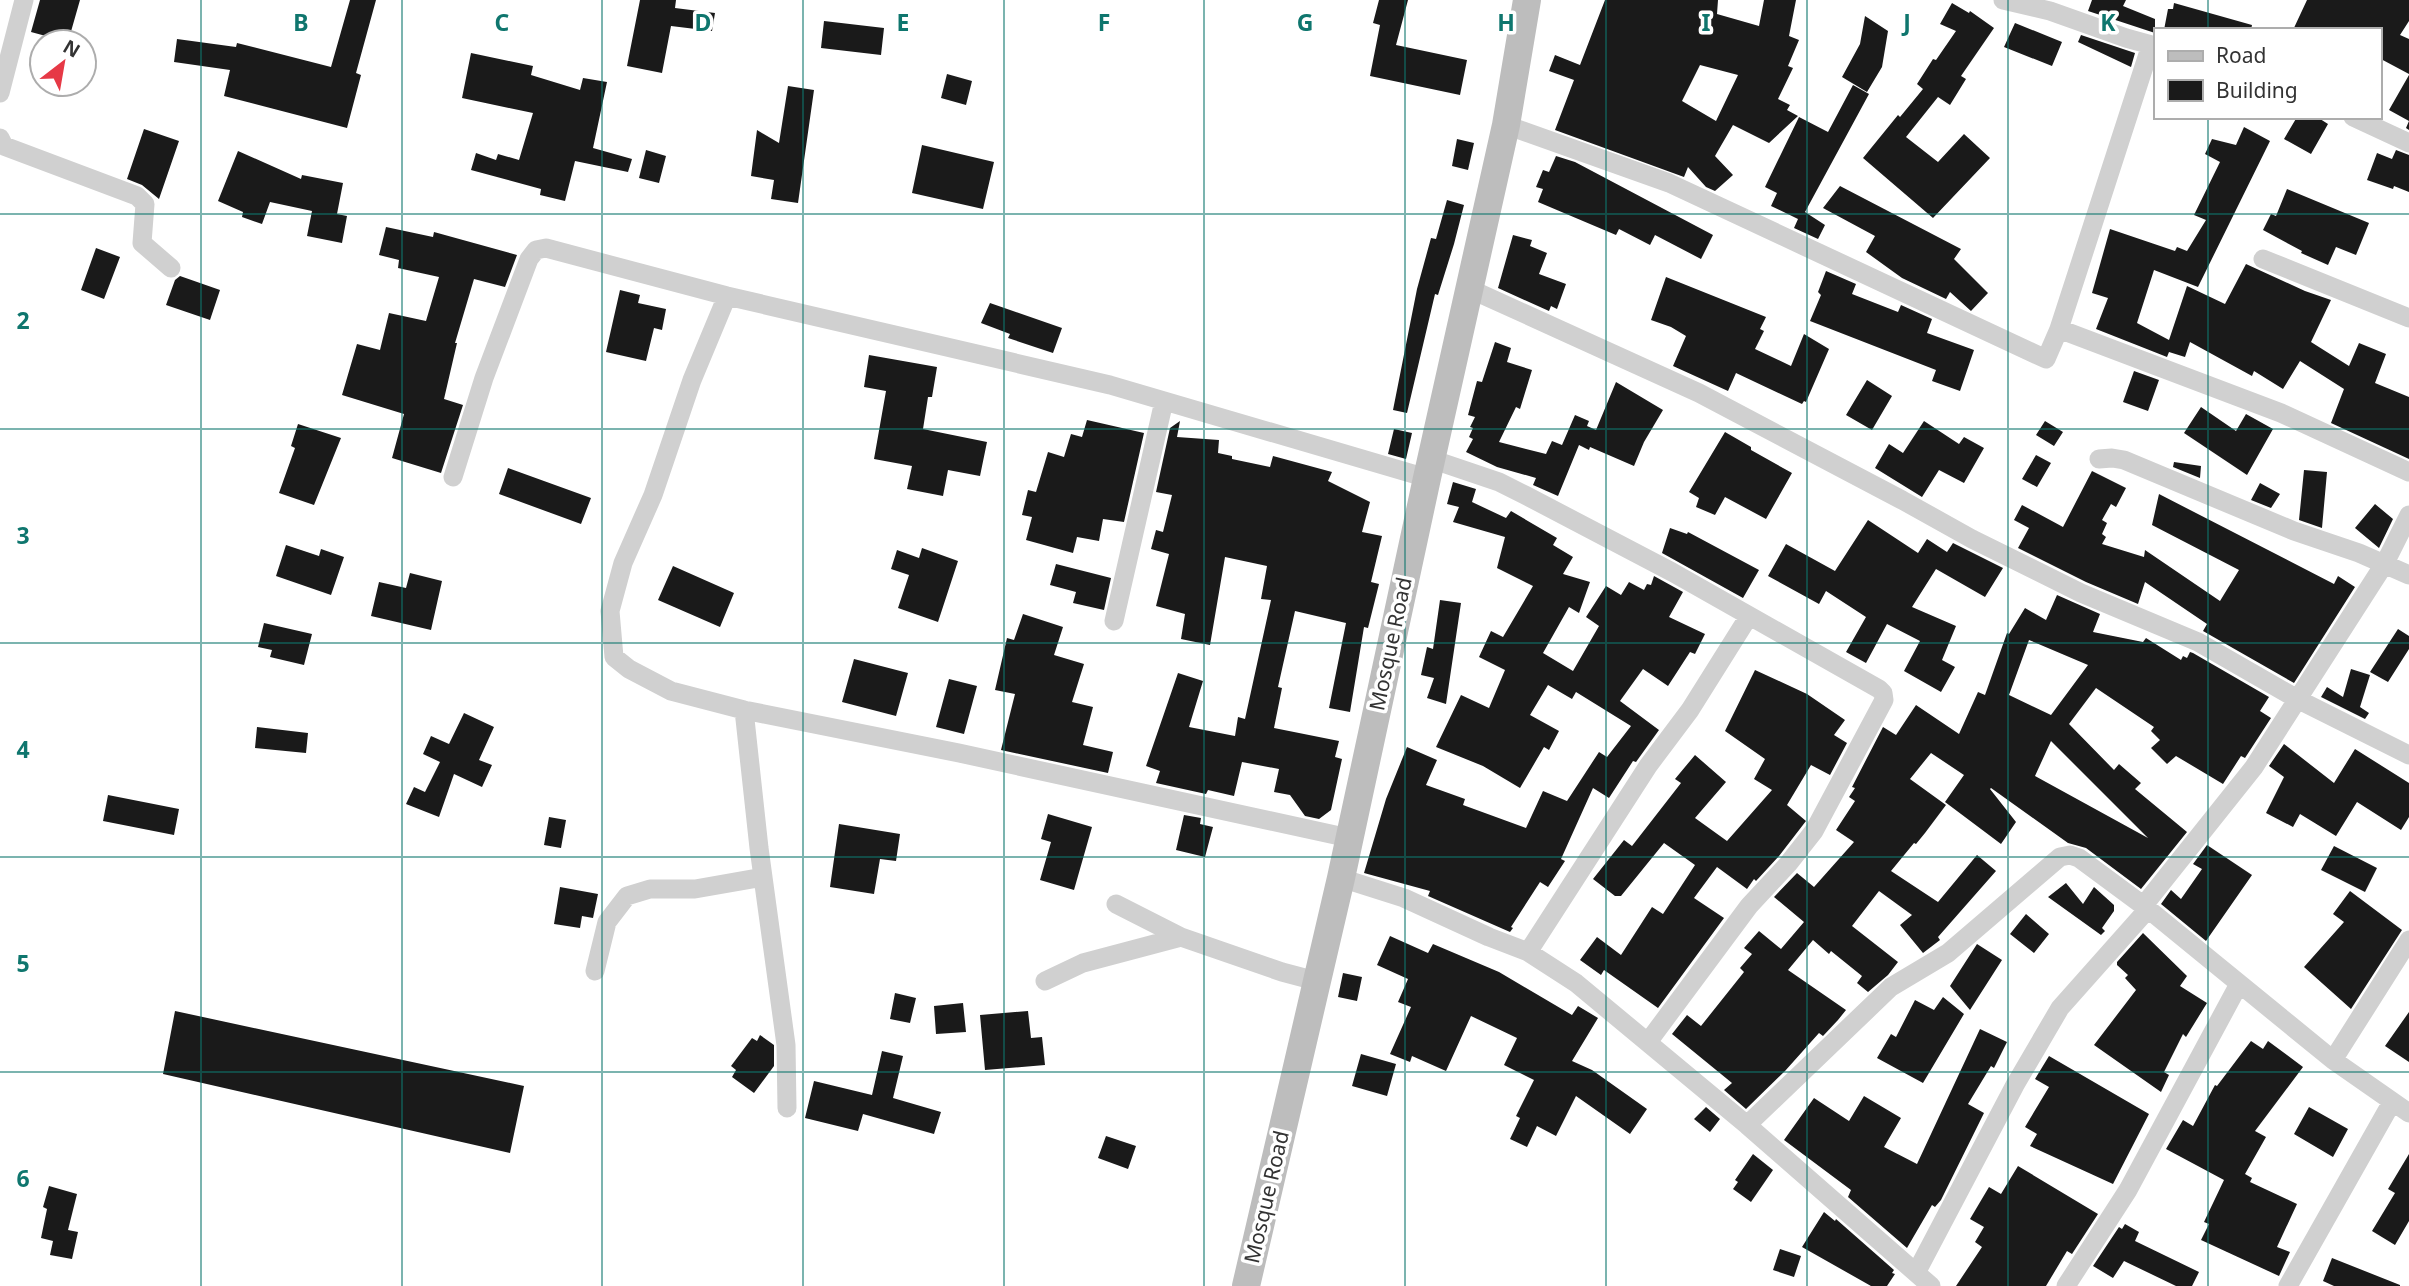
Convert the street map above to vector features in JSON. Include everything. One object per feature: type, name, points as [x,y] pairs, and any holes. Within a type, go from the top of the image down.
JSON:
[{"type":"street","points":[[0,93],[24,0]]},
{"type":"street","name":"Mosque Road","points":[[1246,1286],[1341,878],[1506,125],[1528,0]]},
{"type":"street","points":[[1506,125],[1669,183],[2046,359],[2059,329],[2153,45],[2050,11],[2003,0]]},
{"type":"street","points":[[2357,119],[2409,143]]},
{"type":"street","points":[[0,138],[4,146],[137,195],[145,204],[142,243],[171,268]]},
{"type":"street","points":[[453,477],[484,379],[529,259],[537,250],[547,248],[727,296],[1110,385],[1429,469],[1499,482],[1749,616],[1883,693],[1884,700],[1814,831],[1749,906],[1648,1042]]},
{"type":"street","points":[[2263,258],[2409,318]]},
{"type":"street","points":[[1470,289],[1689,388],[1972,539],[2081,593],[2198,642],[2299,700],[2409,755]]},
{"type":"street","points":[[727,296],[692,380],[653,495],[624,563],[610,611],[614,657],[629,669],[671,691],[744,710],[959,753],[1349,838]]},
{"type":"street","points":[[2059,329],[2281,412],[2409,472]]},
{"type":"street","points":[[1114,621],[1164,401]]},
{"type":"street","points":[[2099,459],[2124,460],[2294,531],[2385,563],[2409,575]]},
{"type":"street","points":[[1916,1273],[2015,1085],[2060,1008],[2146,907],[2254,767],[2385,563],[2409,515]]},
{"type":"street","points":[[1528,952],[1648,766],[1690,710],[1749,616]]},
{"type":"street","points":[[744,710],[786,1045],[787,1108]]},
{"type":"street","points":[[1747,1125],[1891,987],[1948,953],[2060,857],[2070,855],[2079,858],[2146,907],[2333,1060],[2409,1113]]},
{"type":"street","points":[[595,971],[607,922],[627,896],[650,889],[695,889],[763,877]]},
{"type":"street","points":[[1341,878],[1404,898],[1528,952],[1598,1000],[1747,1125],[1931,1286]]},
{"type":"street","points":[[1116,904],[1181,937],[1282,972],[1317,981]]},
{"type":"street","points":[[1045,981],[1083,963],[1181,937]]},
{"type":"street","points":[[2333,1060],[2409,940]]},
{"type":"street","points":[[2066,1286],[2128,1190],[2239,984]]},
{"type":"street","points":[[2288,1286],[2392,1102]]},
{"type":"building","points":[[40,0],[80,0],[72,28],[32,28]]},
{"type":"building","points":[[350,0],[376,0],[356,73],[361,75],[347,128],[224,96],[230,70],[174,62],[177,39],[236,47],[237,43],[331,67]]},
{"type":"building","points":[[640,0],[676,0],[675,8],[715,13],[712,31],[671,26],[662,73],[627,66]]},
{"type":"building","points":[[1379,0],[1408,0],[1396,45],[1467,60],[1460,95],[1370,76],[1380,25],[1373,23]]},
{"type":"building","points":[[1605,0],[1718,0],[1717,14],[1759,26],[1764,0],[1796,0],[1789,36],[1799,40],[1788,66],[1793,68],[1778,99],[1790,105],[1787,110],[1798,116],[1769,143],[1733,125],[1715,156],[1733,175],[1715,191],[1706,187],[1688,167],[1684,177],[1555,130],[1574,80],[1549,71],[1555,55],[1580,65]],"holes":[[[1700,65],[1738,75],[1716,121],[1682,101]]]},
{"type":"building","points":[[2092,0],[2126,0],[2123,6],[2155,19],[2154,33],[2088,11]]},
{"type":"building","points":[[2307,0],[2409,0],[2409,21],[2400,35],[2409,39],[2409,74],[2381,59],[2381,28],[2294,28]]},
{"type":"building","points":[[1952,3],[1969,13],[1970,11],[1994,28],[1961,76],[1966,79],[1950,105],[1938,97],[1906,137],[1938,162],[1964,134],[1990,158],[1933,218],[1863,158],[1923,89],[1917,84],[1956,31],[1940,24]]},
{"type":"building","points":[[2174,3],[2252,25],[2251,28],[2164,28],[2168,9],[2173,9]]},
{"type":"building","points":[[1865,16],[1888,31],[1882,67],[1867,92],[1842,77],[1860,44]]},
{"type":"building","points":[[824,21],[884,28],[881,55],[821,48]]},
{"type":"building","points":[[2015,23],[2062,42],[2052,66],[2004,47]]},
{"type":"building","points":[[2081,35],[2135,53],[2131,67],[2078,42]]},
{"type":"building","points":[[471,53],[533,66],[531,75],[580,90],[583,78],[607,82],[593,148],[632,159],[628,172],[575,161],[565,201],[540,195],[541,189],[471,170],[476,153],[496,160],[498,154],[519,160],[533,113],[462,98]]},
{"type":"building","points":[[947,74],[972,81],[966,105],[941,98]]},
{"type":"building","points":[[2409,75],[2409,121],[2389,110]]},
{"type":"building","points":[[1853,85],[1869,94],[1805,212],[1825,225],[1818,239],[1794,228],[1798,219],[1771,206],[1777,193],[1765,187],[1799,117],[1828,132]]},
{"type":"building","points":[[788,86],[814,90],[798,203],[771,199],[774,180],[751,176],[757,130],[779,143]]},
{"type":"building","points":[[2296,119],[2320,119],[2328,124],[2311,154],[2284,139]]},
{"type":"building","points":[[2244,127],[2270,141],[2198,287],[2154,270],[2137,323],[2169,340],[2187,286],[2225,304],[2246,264],[2331,300],[2311,342],[2349,366],[2359,343],[2386,354],[2375,383],[2409,397],[2409,459],[2331,423],[2344,389],[2300,361],[2283,389],[2254,371],[2252,376],[2190,342],[2185,357],[2169,352],[2167,357],[2096,329],[2108,298],[2092,293],[2110,229],[2175,251],[2177,247],[2187,251],[2206,220],[2194,215],[2220,162],[2205,154],[2212,139],[2236,145]]},
{"type":"building","points":[[144,129],[179,141],[159,199],[142,185],[127,179]]},
{"type":"building","points":[[1457,139],[1474,143],[1468,170],[1452,166]]},
{"type":"building","points":[[922,145],[994,162],[983,209],[912,193]]},
{"type":"building","points":[[646,150],[666,156],[659,183],[639,178]]},
{"type":"building","points":[[2396,150],[2409,155],[2409,192],[2367,180],[2377,153],[2392,159]]},
{"type":"building","points":[[238,151],[301,179],[302,175],[343,183],[337,214],[347,216],[342,243],[307,236],[312,211],[270,202],[262,224],[242,217],[243,212],[218,201]]},
{"type":"building","points":[[1556,156],[1575,162],[1713,235],[1701,259],[1655,235],[1650,245],[1619,229],[1616,235],[1538,202],[1543,189],[1536,187],[1543,170],[1549,172]]},
{"type":"building","points":[[1840,186],[1961,249],[1954,259],[1988,293],[1971,311],[1950,292],[1946,299],[1902,278],[1866,252],[1875,236],[1823,208]]},
{"type":"building","points":[[2287,189],[2369,223],[2356,255],[2336,247],[2328,265],[2301,253],[2302,251],[2263,230],[2271,214],[2276,216]]},
{"type":"building","points":[[1447,200],[1464,205],[1454,244],[1438,295],[1435,294],[1407,413],[1393,410],[1417,289],[1431,238],[1436,239]]},
{"type":"building","points":[[386,227],[433,237],[434,232],[517,255],[505,287],[474,279],[455,343],[444,399],[463,405],[441,473],[392,458],[404,414],[342,395],[357,344],[380,350],[389,313],[426,321],[439,277],[398,268],[399,260],[379,255]]},
{"type":"building","points":[[1513,235],[1532,240],[1530,246],[1547,253],[1539,274],[1566,284],[1557,309],[1551,306],[1549,311],[1498,288]]},
{"type":"building","points":[[96,248],[120,257],[104,299],[81,290]]},
{"type":"building","points":[[1826,271],[1856,284],[1852,294],[1898,312],[1901,305],[1932,319],[1927,333],[1974,350],[1960,391],[1932,381],[1936,370],[1810,321],[1821,295],[1818,292]]},
{"type":"building","points":[[180,276],[220,290],[210,320],[166,305],[175,280]]},
{"type":"building","points":[[1666,277],[1766,317],[1760,329],[1764,331],[1755,349],[1791,366],[1804,334],[1829,349],[1806,402],[1802,404],[1736,373],[1728,391],[1673,366],[1686,336],[1651,320]]},
{"type":"building","points":[[620,290],[640,295],[638,303],[666,309],[662,330],[654,328],[646,361],[606,352]]},
{"type":"building","points":[[990,303],[1062,328],[1053,353],[1008,338],[1010,334],[981,323]]},
{"type":"building","points":[[1495,342],[1511,348],[1507,362],[1532,370],[1520,409],[1516,407],[1499,442],[1546,454],[1552,441],[1562,445],[1575,415],[1589,421],[1587,426],[1596,430],[1616,382],[1663,410],[1644,442],[1634,466],[1579,445],[1558,496],[1533,485],[1536,478],[1497,467],[1466,452],[1473,439],[1469,437],[1475,417],[1468,415],[1477,381],[1482,382]]},
{"type":"building","points":[[869,355],[937,367],[932,397],[928,397],[923,429],[987,442],[980,476],[948,470],[943,496],[907,489],[912,466],[874,459],[886,391],[864,387]]},
{"type":"building","points":[[2134,371],[2159,380],[2148,411],[2123,402]]},
{"type":"building","points":[[1867,380],[1892,396],[1872,430],[1846,415]]},
{"type":"building","points":[[2201,407],[2236,431],[2246,414],[2273,429],[2247,475],[2184,433]]},
{"type":"building","points":[[1087,420],[1144,433],[1124,522],[1103,519],[1099,541],[1077,537],[1073,553],[1026,540],[1032,517],[1022,515],[1028,490],[1036,492],[1048,452],[1064,457],[1071,434],[1082,437]]},
{"type":"building","points":[[1180,421],[1177,437],[1219,440],[1218,453],[1232,456],[1232,459],[1270,467],[1273,456],[1332,472],[1328,481],[1370,502],[1362,532],[1382,536],[1371,582],[1379,584],[1368,628],[1364,627],[1350,712],[1329,708],[1346,623],[1295,611],[1278,687],[1282,688],[1274,728],[1339,741],[1335,757],[1342,759],[1331,810],[1319,819],[1305,816],[1290,795],[1274,792],[1279,769],[1242,762],[1234,796],[1208,790],[1206,794],[1156,783],[1160,771],[1146,766],[1178,673],[1203,681],[1189,727],[1235,736],[1238,717],[1245,719],[1271,600],[1261,599],[1267,566],[1225,557],[1210,645],[1181,639],[1185,614],[1156,606],[1169,554],[1151,549],[1156,530],[1163,532],[1172,495],[1156,492],[1170,428]]},
{"type":"building","points":[[1924,421],[1959,444],[1964,437],[1984,448],[1964,483],[1939,470],[1922,497],[1875,468],[1889,444],[1903,453]]},
{"type":"building","points":[[2045,421],[2063,432],[2054,446],[2036,435]]},
{"type":"building","points":[[298,424],[341,438],[314,505],[279,493],[295,448],[291,446]]},
{"type":"building","points":[[1394,429],[1412,433],[1406,459],[1388,454]]},
{"type":"building","points":[[1725,432],[1792,473],[1766,519],[1725,497],[1715,515],[1696,507],[1699,498],[1689,492]]},
{"type":"building","points":[[2036,455],[2051,463],[2037,487],[2022,479]]},
{"type":"building","points":[[2174,462],[2201,466],[2200,478],[2173,467]]},
{"type":"building","points":[[508,468],[591,498],[581,524],[499,494]]},
{"type":"building","points":[[2304,470],[2327,472],[2322,528],[2299,520]]},
{"type":"building","points":[[2092,471],[2126,488],[2116,507],[2111,504],[2102,520],[2107,523],[2102,534],[2106,537],[2102,544],[2144,557],[2145,550],[2220,601],[2239,570],[2152,525],[2159,494],[2334,584],[2338,576],[2355,587],[2294,683],[2203,631],[2207,624],[2145,582],[2138,604],[2018,548],[2029,528],[2014,520],[2022,505],[2063,527]]},
{"type":"building","points":[[1453,482],[1476,489],[1472,502],[1506,518],[1511,511],[1557,538],[1553,545],[1573,557],[1563,574],[1590,582],[1579,613],[1569,607],[1543,653],[1573,671],[1599,626],[1586,617],[1606,586],[1621,595],[1629,582],[1644,590],[1647,584],[1651,585],[1654,576],[1683,592],[1669,617],[1705,634],[1695,654],[1690,652],[1668,686],[1643,669],[1620,701],[1659,730],[1636,762],[1633,761],[1609,798],[1593,788],[1561,859],[1565,861],[1548,887],[1540,882],[1510,932],[1428,896],[1430,891],[1364,873],[1386,799],[1407,747],[1437,760],[1426,785],[1465,799],[1463,805],[1526,828],[1543,791],[1567,801],[1599,752],[1607,757],[1631,726],[1576,692],[1572,699],[1548,685],[1530,715],[1559,731],[1549,750],[1544,747],[1520,788],[1483,766],[1436,747],[1461,695],[1489,708],[1505,670],[1479,657],[1491,631],[1503,637],[1533,586],[1497,568],[1505,537],[1453,522],[1459,507],[1447,504]]},
{"type":"building","points":[[2260,483],[2280,494],[2271,508],[2251,500]]},
{"type":"building","points":[[2375,504],[2393,519],[2379,548],[2355,528]]},
{"type":"building","points":[[1868,520],[1918,553],[1927,539],[1947,552],[1953,543],[2003,568],[1985,597],[1936,569],[1912,607],[1956,626],[1942,660],[1955,667],[1941,692],[1904,671],[1920,641],[1887,624],[1866,663],[1846,652],[1866,617],[1826,591],[1819,604],[1768,576],[1786,544],[1835,571]]},
{"type":"building","points":[[1670,528],[1687,534],[1688,532],[1759,570],[1743,598],[1662,553]]},
{"type":"building","points":[[286,545],[319,556],[321,549],[344,557],[331,595],[276,576]]},
{"type":"building","points":[[922,548],[958,561],[938,622],[898,608],[909,575],[891,569],[897,550],[919,558]]},
{"type":"building","points":[[1056,564],[1111,578],[1104,610],[1073,603],[1076,592],[1050,585]]},
{"type":"building","points":[[673,566],[734,593],[720,627],[658,600]]},
{"type":"building","points":[[410,573],[442,581],[431,630],[371,616],[379,582],[406,588]]},
{"type":"building","points":[[2057,595],[2100,614],[2093,632],[2143,642],[2146,638],[2181,660],[2183,656],[2187,658],[2190,652],[2193,653],[2269,697],[2260,711],[2271,718],[2245,758],[2241,756],[2223,784],[2176,756],[2167,764],[2151,748],[2160,740],[2151,731],[2154,727],[2096,688],[2069,724],[2114,770],[2119,764],[2141,783],[2135,789],[2187,832],[2141,889],[2086,848],[2068,843],[1991,788],[2016,822],[2001,844],[1945,802],[1964,775],[1931,753],[1910,779],[1946,805],[1891,871],[1938,902],[1977,855],[1996,871],[1938,937],[1940,940],[1923,953],[1900,925],[1912,915],[1879,891],[1852,926],[1898,962],[1888,975],[1868,992],[1857,983],[1862,976],[1813,940],[1788,970],[1846,1010],[1823,1036],[1819,1033],[1746,1109],[1724,1090],[1732,1083],[1672,1034],[1687,1015],[1701,1026],[1744,972],[1740,968],[1752,954],[1744,948],[1759,931],[1781,949],[1804,922],[1774,897],[1797,873],[1814,887],[1854,842],[1836,830],[1855,801],[1849,797],[1855,788],[1852,787],[1883,727],[1896,735],[1916,705],[1959,734],[1978,692],[1985,695],[2007,633],[2009,634],[2025,608],[2046,620]],"holes":[[[2029,640],[2088,665],[2051,715],[2009,695]],[[2051,741],[2148,838],[2035,776]]]},
{"type":"building","points":[[1440,600],[1461,603],[1446,704],[1427,698],[1434,678],[1421,675],[1427,647],[1433,649]]},
{"type":"building","points":[[1023,614],[1063,627],[1054,655],[1084,664],[1072,702],[1093,707],[1083,745],[1113,752],[1108,773],[1001,750],[1015,694],[995,690],[1007,638],[1014,640]]},
{"type":"building","points":[[264,623],[312,634],[304,665],[270,657],[272,650],[258,647]]},
{"type":"building","points":[[2398,629],[2409,636],[2409,649],[2388,682],[2370,672]]},
{"type":"building","points":[[854,659],[908,673],[896,716],[842,702]]},
{"type":"building","points":[[2351,669],[2370,675],[2360,707],[2369,713],[2365,719],[2321,697],[2327,687],[2343,697]]},
{"type":"building","points":[[1755,670],[1807,694],[1845,720],[1834,735],[1847,743],[1830,775],[1811,765],[1787,805],[1806,821],[1756,881],[1754,879],[1747,889],[1717,867],[1694,898],[1724,918],[1658,1008],[1604,970],[1601,975],[1580,960],[1597,937],[1621,955],[1652,907],[1663,914],[1695,865],[1664,843],[1621,896],[1615,896],[1593,879],[1624,840],[1632,846],[1681,783],[1675,779],[1695,755],[1726,782],[1695,818],[1727,841],[1772,790],[1754,779],[1765,759],[1725,731]]},
{"type":"building","points":[[949,679],[977,686],[964,734],[936,727]]},
{"type":"building","points":[[464,713],[494,727],[479,760],[492,765],[482,787],[454,774],[439,817],[406,804],[414,787],[425,792],[440,762],[423,754],[431,736],[449,744]]},
{"type":"building","points":[[257,727],[308,733],[306,753],[255,748]]},
{"type":"building","points":[[2284,744],[2334,783],[2355,749],[2409,783],[2409,817],[2401,830],[2357,802],[2336,836],[2300,814],[2293,827],[2266,813],[2284,777],[2269,766]]},
{"type":"building","points":[[108,795],[179,809],[174,835],[103,821]]},
{"type":"building","points":[[1048,814],[1092,827],[1074,890],[1040,880],[1051,842],[1041,839]]},
{"type":"building","points":[[1184,815],[1201,818],[1200,824],[1213,827],[1205,857],[1176,850]]},
{"type":"building","points":[[549,817],[566,820],[561,848],[544,845]]},
{"type":"building","points":[[839,824],[900,834],[896,861],[880,859],[874,894],[830,887]]},
{"type":"building","points":[[2207,845],[2252,875],[2206,941],[2161,904],[2171,890],[2181,899],[2202,869],[2193,864]]},
{"type":"building","points":[[2334,846],[2377,868],[2365,892],[2321,870]]},
{"type":"building","points":[[2066,883],[2083,904],[2094,887],[2114,905],[2114,911],[2102,928],[2105,931],[2101,935],[2048,897]]},
{"type":"building","points":[[560,887],[598,894],[593,918],[582,916],[580,928],[554,924]]},
{"type":"building","points":[[2350,891],[2402,930],[2351,1009],[2304,967],[2344,922],[2333,914]]},
{"type":"building","points":[[2026,914],[2049,934],[2034,953],[2010,934]]},
{"type":"building","points":[[2143,933],[2187,976],[2180,986],[2207,1003],[2186,1037],[2183,1034],[2164,1072],[2169,1075],[2161,1092],[2094,1045],[2136,990],[2125,978],[2128,975],[2117,962]]},
{"type":"building","points":[[1390,936],[1428,953],[1433,944],[1499,972],[1572,1015],[1578,1006],[1598,1018],[1572,1061],[1592,1070],[1647,1109],[1630,1134],[1576,1096],[1556,1136],[1537,1126],[1527,1147],[1510,1139],[1520,1118],[1516,1116],[1534,1080],[1504,1065],[1517,1038],[1471,1016],[1446,1071],[1412,1056],[1410,1062],[1390,1054],[1411,1007],[1398,1002],[1408,979],[1377,965]]},
{"type":"building","points":[[1977,944],[2002,960],[1970,1010],[1950,986]]},
{"type":"building","points":[[1343,973],[1362,977],[1357,1001],[1338,997]]},
{"type":"building","points":[[895,993],[916,998],[910,1023],[890,1019]]},
{"type":"building","points":[[1943,997],[1964,1014],[1923,1083],[1877,1058],[1891,1034],[1896,1037],[1915,1000],[1934,1010]]},
{"type":"building","points":[[963,1003],[966,1032],[936,1034],[934,1006]]},
{"type":"building","points":[[175,1011],[524,1086],[510,1153],[163,1074]]},
{"type":"building","points":[[1028,1011],[1031,1038],[1042,1037],[1045,1065],[985,1070],[980,1015]]},
{"type":"building","points":[[2409,1012],[2409,1062],[2385,1046]]},
{"type":"building","points":[[1980,1029],[2007,1042],[1994,1068],[1991,1066],[1968,1104],[1984,1113],[1941,1200],[1935,1207],[1932,1205],[1907,1248],[1848,1197],[1851,1190],[1784,1140],[1814,1098],[1849,1121],[1864,1096],[1901,1118],[1884,1147],[1917,1164]]},
{"type":"building","points":[[760,1035],[774,1045],[774,1066],[754,1093],[732,1077],[736,1070],[731,1066],[752,1038],[757,1041]]},
{"type":"building","points":[[2251,1041],[2263,1049],[2268,1041],[2303,1067],[2255,1131],[2266,1137],[2245,1174],[2252,1178],[2250,1182],[2297,1204],[2277,1247],[2290,1252],[2279,1276],[2201,1240],[2209,1224],[2204,1222],[2224,1180],[2166,1149],[2183,1120],[2193,1126],[2215,1085],[2217,1086]]},
{"type":"building","points":[[882,1051],[903,1056],[893,1098],[941,1112],[934,1134],[863,1114],[858,1131],[805,1118],[814,1081],[872,1095]]},
{"type":"building","points":[[1361,1054],[1396,1064],[1387,1096],[1352,1086]]},
{"type":"building","points":[[2049,1056],[2149,1114],[2113,1184],[2030,1146],[2037,1134],[2025,1127],[2049,1087],[2035,1079]]},
{"type":"building","points":[[1706,1107],[1720,1119],[1710,1132],[1694,1119]]},
{"type":"building","points":[[2309,1107],[2348,1129],[2333,1157],[2294,1134]]},
{"type":"building","points":[[1106,1136],[1136,1146],[1128,1169],[1098,1158]]},
{"type":"building","points":[[1753,1154],[1773,1170],[1751,1202],[1733,1189],[1738,1182],[1735,1180]]},
{"type":"building","points":[[2409,1154],[2409,1221],[2395,1245],[2372,1231],[2395,1193],[2388,1189]]},
{"type":"building","points":[[2018,1166],[2098,1214],[2072,1254],[2067,1251],[2046,1286],[1956,1286],[1982,1247],[1975,1242],[1984,1227],[1970,1219],[1989,1187],[2001,1194]]},
{"type":"building","points":[[49,1186],[77,1194],[68,1230],[78,1232],[72,1259],[50,1255],[53,1241],[41,1238],[47,1209],[43,1207]]},
{"type":"building","points":[[1824,1212],[1835,1221],[1836,1219],[1894,1270],[1892,1273],[1895,1274],[1887,1286],[1871,1286],[1802,1247]]},
{"type":"building","points":[[2125,1224],[2139,1232],[2135,1241],[2199,1272],[2192,1286],[2176,1286],[2124,1261],[2113,1278],[2093,1266],[2119,1227],[2122,1229]]},
{"type":"building","points":[[1780,1249],[1801,1256],[1794,1277],[1773,1270]]},
{"type":"building","points":[[2332,1258],[2400,1286],[2334,1286],[2323,1281]]}]
